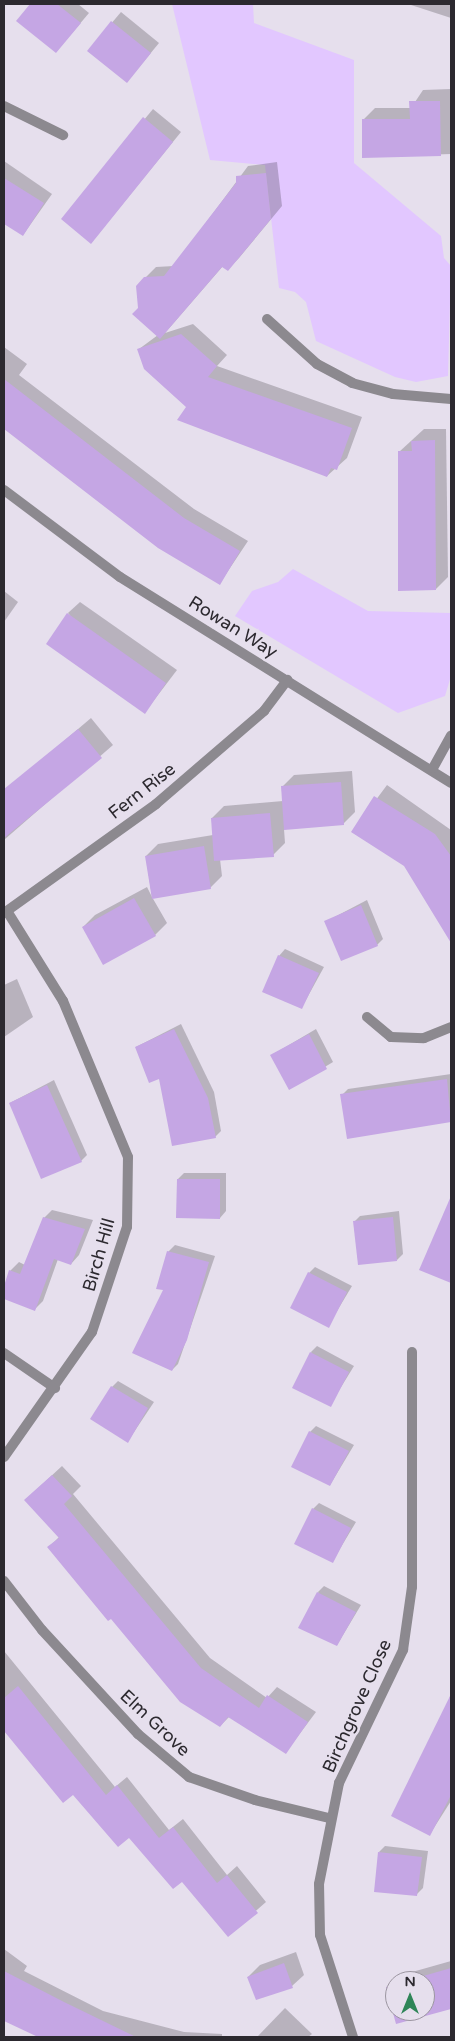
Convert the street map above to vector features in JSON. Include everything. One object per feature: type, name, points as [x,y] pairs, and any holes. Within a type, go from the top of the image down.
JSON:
[{"type":"street","points":[[4,106],[63,135]]},
{"type":"street","points":[[267,319],[317,364],[352,383],[393,394],[451,399]]},
{"type":"street","name":"Rowan Way","points":[[4,490],[120,577],[433,768],[451,783]]},
{"type":"street","name":"Fern Rise","points":[[5,912],[156,804],[264,711],[287,680]]},
{"type":"street","points":[[433,768],[451,736]]},
{"type":"street","name":"Birch Hill","points":[[4,1457],[55,1388],[92,1332],[127,1227],[128,1157],[63,1001],[5,912]]},
{"type":"street","points":[[367,1017],[391,1037],[424,1038],[451,1027]]},
{"type":"street","name":"Birchgrove Close","points":[[353,2037],[320,1935],[319,1884],[329,1818],[339,1783],[403,1650],[412,1587],[412,1352]]},
{"type":"street","points":[[4,1353],[55,1388]]},
{"type":"street","name":"Elm Grove","points":[[4,1581],[42,1630],[138,1734],[189,1777],[255,1800],[329,1818]]},
{"type":"shaded area","points":[[172,4],[253,4],[254,23],[354,60],[354,163],[441,236],[444,258],[451,266],[448,376],[416,382],[395,377],[316,341],[306,302],[295,292],[279,288],[265,165],[210,160]]},
{"type":"shaded area","points":[[293,569],[368,611],[451,613],[451,676],[445,696],[398,713],[235,616],[252,591],[278,582]]},
{"type":"building","points":[[30,4],[57,4],[81,23],[56,53],[16,21]]},
{"type":"building","points":[[111,21],[151,53],[127,83],[87,51]]},
{"type":"building","points":[[409,101],[440,101],[441,156],[362,158],[362,119],[410,119]]},
{"type":"building","points":[[143,117],[173,142],[91,244],[61,219]]},
{"type":"building","points":[[266,173],[271,219],[228,271],[222,267],[160,339],[132,314],[138,308],[136,286],[144,277],[164,276],[236,183],[236,176]]},
{"type":"building","points":[[4,178],[44,203],[23,236],[4,224]]},
{"type":"building","points":[[181,334],[217,366],[208,377],[352,428],[337,470],[331,468],[327,477],[177,420],[186,407],[144,369],[137,349]]},
{"type":"building","points":[[4,379],[184,518],[240,551],[220,585],[158,548],[4,429]]},
{"type":"building","points":[[435,440],[436,590],[398,591],[398,451],[412,451],[411,441]]},
{"type":"building","points":[[67,613],[166,683],[145,714],[46,644]]},
{"type":"building","points":[[78,729],[102,758],[4,838],[4,789]]},
{"type":"building","points":[[341,782],[344,825],[284,830],[281,786]]},
{"type":"building","points":[[374,796],[435,834],[451,856],[451,943],[404,866],[351,832]]},
{"type":"building","points":[[270,813],[274,857],[214,861],[211,818]]},
{"type":"building","points":[[204,846],[211,889],[152,899],[145,856]]},
{"type":"building","points":[[134,898],[156,936],[103,965],[82,927]]},
{"type":"building","points":[[361,905],[378,946],[341,961],[324,921]]},
{"type":"building","points":[[278,955],[319,973],[302,1009],[262,992]]},
{"type":"building","points":[[174,1029],[208,1098],[216,1138],[172,1146],[159,1079],[149,1083],[135,1047]]},
{"type":"building","points":[[309,1034],[327,1069],[289,1090],[270,1055]]},
{"type":"building","points":[[447,1079],[451,1122],[347,1139],[340,1094]]},
{"type":"building","points":[[47,1085],[82,1162],[41,1179],[9,1103]]},
{"type":"building","points":[[177,1179],[220,1179],[220,1219],[176,1218]]},
{"type":"building","points":[[451,1196],[451,1283],[419,1270]]},
{"type":"building","points":[[43,1217],[85,1229],[71,1265],[54,1259],[35,1311],[4,1299],[4,1286],[9,1270],[20,1274]]},
{"type":"building","points":[[393,1217],[397,1261],[358,1265],[353,1221]]},
{"type":"building","points":[[167,1251],[209,1262],[187,1340],[172,1371],[132,1353],[163,1290],[156,1289]]},
{"type":"building","points":[[308,1272],[347,1292],[329,1328],[290,1308]]},
{"type":"building","points":[[310,1352],[349,1372],[331,1407],[292,1388]]},
{"type":"building","points":[[111,1386],[148,1408],[128,1443],[90,1419]]},
{"type":"building","points":[[309,1431],[349,1451],[330,1486],[291,1467]]},
{"type":"building","points":[[52,1475],[72,1496],[64,1504],[201,1668],[259,1708],[267,1695],[308,1722],[286,1754],[228,1717],[220,1727],[180,1702],[111,1619],[108,1621],[47,1547],[59,1538],[24,1500]]},
{"type":"building","points":[[312,1508],[351,1528],[333,1563],[294,1544]]},
{"type":"building","points":[[317,1592],[356,1612],[337,1646],[298,1628]]},
{"type":"building","points":[[18,1686],[106,1795],[117,1785],[159,1838],[173,1827],[217,1883],[227,1875],[258,1913],[228,1937],[182,1882],[173,1889],[129,1838],[118,1847],[73,1795],[63,1803],[4,1731],[4,1698]]},
{"type":"building","points":[[451,1694],[451,1795],[430,1836],[391,1816]]},
{"type":"building","points":[[378,1852],[422,1857],[417,1896],[374,1892]]},
{"type":"building","points":[[284,1963],[293,1988],[256,2000],[247,1977]]},
{"type":"building","points":[[451,1968],[451,2009],[435,2013],[435,1973]]},
{"type":"building","points":[[4,1971],[136,2037],[38,2037],[4,2021]]},
{"type":"building","points":[[395,2021],[407,2021],[396,2024]]}]
